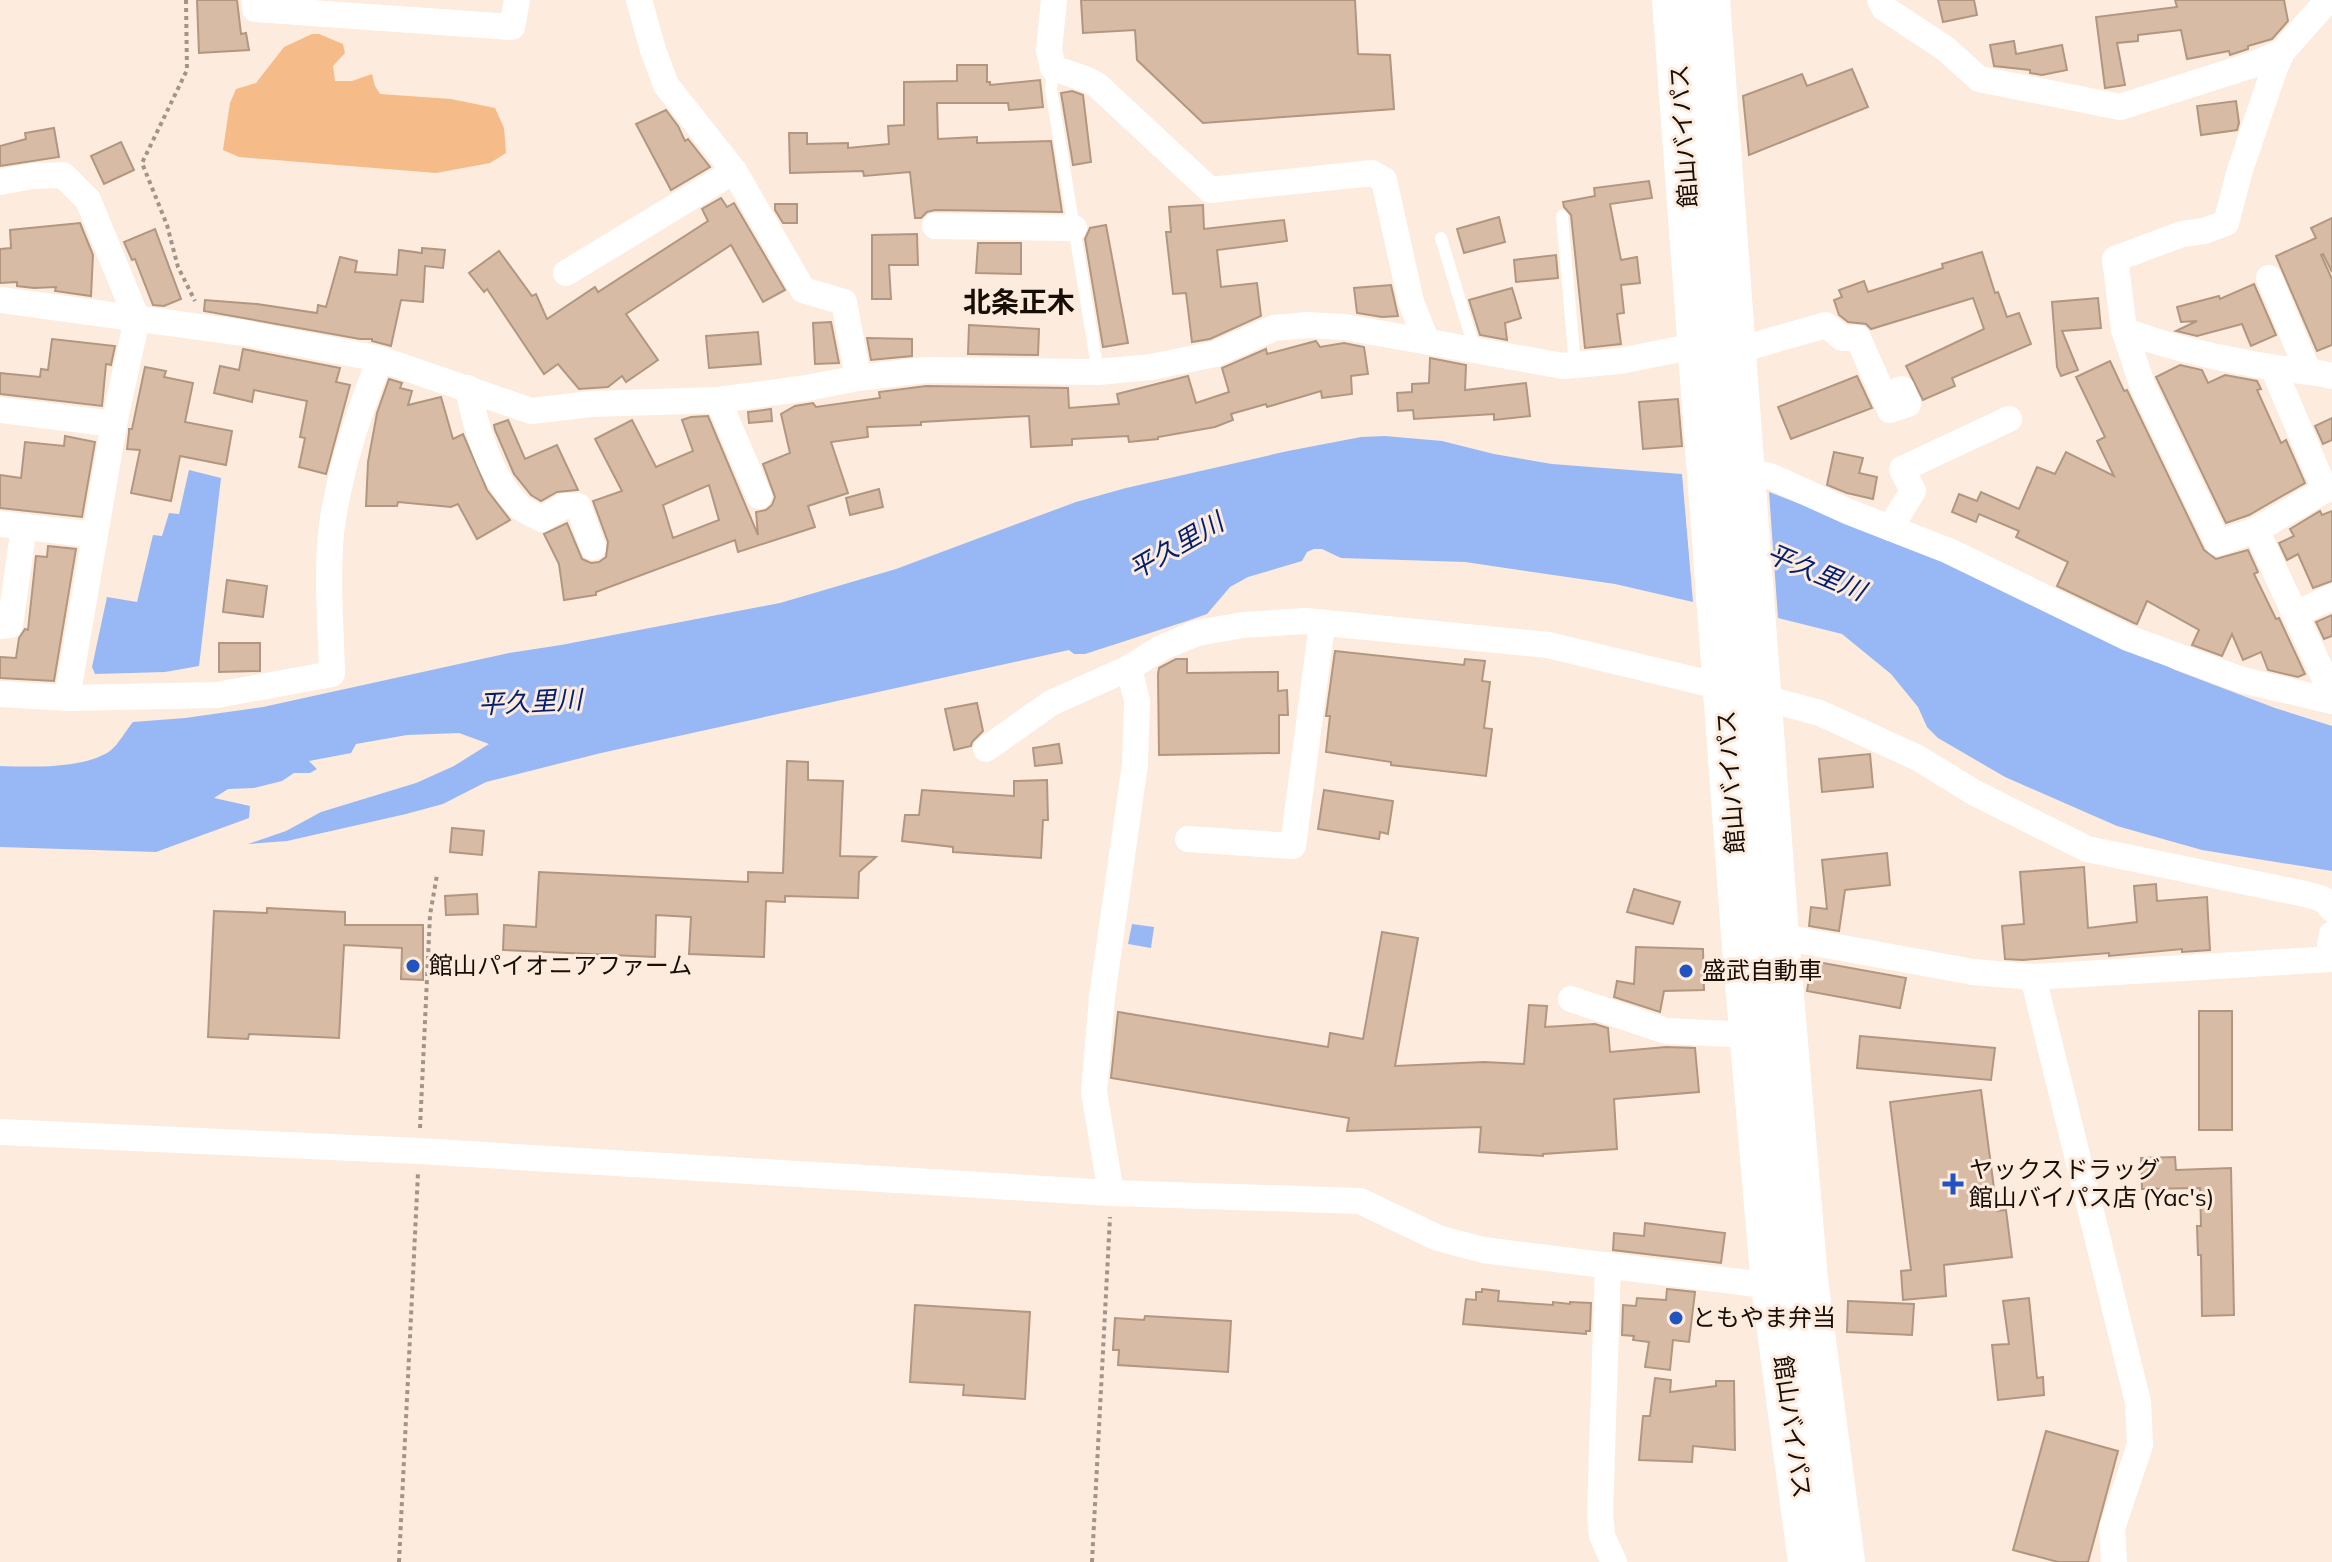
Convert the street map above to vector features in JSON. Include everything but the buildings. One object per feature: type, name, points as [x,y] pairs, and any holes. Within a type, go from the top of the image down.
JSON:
[{"type":"highway","name":"館山バイパス","points":[[1674,0],[1717,348]]},
{"type":"highway","name":"館山バイパス","points":[[1708,0],[1717,348],[1742,688],[1751,1035],[1773,1286],[1810,1562]]},
{"type":"highway","name":"館山バイパス","points":[[1742,688],[1777,936],[1806,1280],[1843,1562]]},
{"type":"street","points":[[254,0],[255,9],[512,27],[517,0]]},
{"type":"street","points":[[639,0],[666,85],[734,171],[803,290],[844,302],[858,378]]},
{"type":"street","points":[[1054,0],[1049,50],[1053,68],[1097,85],[1210,190],[1372,173],[1384,180],[1411,302],[1426,340]]},
{"type":"street","points":[[1880,0],[1884,8],[1946,49],[1979,79],[2120,107],[2252,65],[2282,52]]},
{"type":"street","points":[[2273,368],[2325,490],[2256,530],[2218,543],[2143,387],[2124,330],[2115,259],[2182,234],[2204,231],[2226,223],[2263,99],[2282,52],[2328,0]]},
{"type":"street","points":[[566,273],[734,171]]},
{"type":"street","points":[[0,182],[32,176],[63,175],[88,200],[137,319],[114,424],[67,698]]},
{"type":"street","points":[[935,226],[1074,228]]},
{"type":"street","points":[[2269,278],[2319,372]]},
{"type":"street","points":[[0,300],[200,327],[380,359],[531,411],[591,404],[718,400],[925,370],[1098,372],[1151,367],[1215,354],[1274,328],[1308,325],[1345,327],[1575,366],[1717,348],[1826,325],[1842,338],[1858,338],[1884,397]]},
{"type":"street","points":[[2124,330],[2145,339],[2273,368],[2319,372]]},
{"type":"street","points":[[0,694],[67,698],[217,695],[332,674],[332,527],[352,432],[380,359]]},
{"type":"street","points":[[468,388],[475,427],[503,486],[521,508],[542,519],[564,506],[578,506],[593,547]]},
{"type":"street","points":[[718,400],[759,496]]},
{"type":"street","points":[[0,410],[114,424]]},
{"type":"street","points":[[1890,528],[1913,491],[1902,469],[2009,419]]},
{"type":"street","points":[[1726,471],[1770,476],[1949,551],[2128,638],[2242,680],[2332,701]]},
{"type":"street","points":[[0,626],[10,625],[12,526],[95,535]]},
{"type":"street","points":[[2256,530],[2332,694]]},
{"type":"street","points":[[2295,614],[2332,597]]},
{"type":"street","points":[[986,749],[1051,703],[1197,633],[1243,625],[1306,621],[1548,645],[1742,688],[1820,713],[1918,758],[1975,793],[2087,849],[2305,894],[2323,899],[2332,909]]},
{"type":"street","points":[[1188,839],[1293,846],[1322,624]]},
{"type":"street","points":[[1111,1193],[1094,1092],[1102,997],[1135,764],[1137,701],[1129,668]]},
{"type":"street","points":[[1777,936],[1973,972],[2033,977],[2331,951]]},
{"type":"street","points":[[2033,977],[2138,1402],[2140,1445],[2112,1528],[2114,1562]]},
{"type":"street","points":[[1571,999],[1666,1031],[1751,1035]]},
{"type":"street","points":[[0,1132],[419,1151],[1111,1193],[1360,1201],[1438,1238],[1483,1250],[1773,1286]]},
{"type":"street","points":[[1608,1265],[1600,1515],[1602,1536],[1614,1562]]},
{"type":"lane","points":[[1053,68],[1051,89],[1098,372]]},
{"type":"lane","points":[[1562,216],[1575,366]]},
{"type":"lane","points":[[1441,238],[1475,350]]},
{"type":"path","points":[[186,0],[187,70],[142,163],[167,225],[178,267],[196,303],[200,327]]},
{"type":"path","points":[[399,1562],[430,915],[437,875]]},
{"type":"path","points":[[1092,1562],[1111,1193]]},
{"type":"shaded area","points":[[312,34],[343,44],[345,53],[333,66],[335,81],[352,81],[372,74],[380,94],[451,99],[495,108],[504,128],[506,153],[490,163],[436,173],[239,157],[223,150],[230,103],[236,89],[256,83],[284,47]]},
{"type":"water","name":"平久里川","points":[[1361,437],[1442,441],[1552,464],[1682,474],[1693,602],[1615,584],[1465,562],[1341,558],[1322,549],[1314,549],[1307,552],[1302,561],[1248,577],[1230,587],[1207,614],[1085,654],[1074,654],[1069,650],[601,753],[486,782],[443,804],[287,841],[248,844],[286,831],[321,812],[416,783],[454,766],[489,744],[459,733],[407,735],[356,744],[351,753],[309,761],[317,769],[310,773],[294,773],[282,781],[254,788],[228,789],[214,798],[250,806],[249,818],[156,852],[0,847],[0,766],[57,766],[99,757],[113,748],[133,722],[263,707],[509,653],[780,603],[896,569],[1076,502],[1126,488],[1288,451]]},
{"type":"water","points":[[189,470],[221,478],[199,666],[165,672],[95,674],[92,667],[107,597],[137,602],[153,535],[162,536],[169,513],[179,514]]},
{"type":"water","name":"平久里川","points":[[1769,492],[1960,565],[2175,670],[2332,726],[2332,871],[2202,850],[2117,826],[2005,777],[1938,738],[1891,674],[1842,634],[1778,618]]},
{"type":"water","points":[[1132,924],[1154,927],[1151,948],[1128,944]]},
{"type":"pier","points":[[1682,470],[1686,474],[1697,602],[1694,606]]},
{"type":"place","name":"館山パイオニアファーム","points":[[413,966]]},
{"type":"place","name":"盛武自動車","points":[[1686,971]]},
{"type":"place","name":"ヤックスドラッグ 館山バイパス店 (Yac's)","points":[[1953,1184]]},
{"type":"place","name":"ともやま弁当","points":[[1676,1318]]},
{"type":"district","name":"北条正木","points":[[1019,302]]}]
